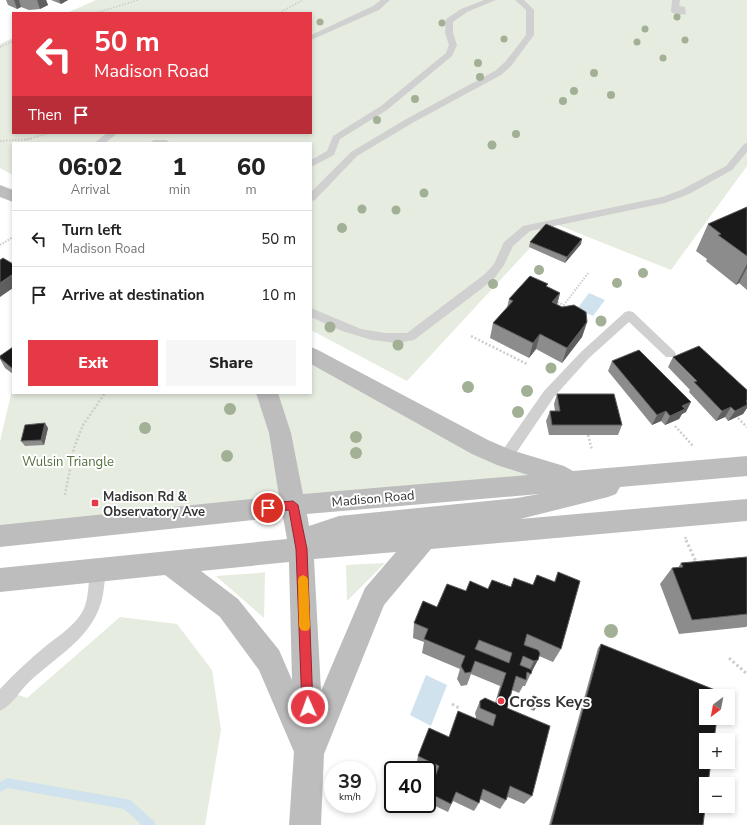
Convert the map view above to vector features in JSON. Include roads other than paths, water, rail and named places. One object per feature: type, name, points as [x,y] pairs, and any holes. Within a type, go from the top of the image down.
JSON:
[{"type":"main road","points":[[0,190],[12,197]]},
{"type":"main road","points":[[312,356],[480,447],[505,458],[575,480]]},
{"type":"main road","points":[[266,394],[280,433],[301,549],[309,753],[305,825]]},
{"type":"main road","name":"Madison Road","points":[[0,536],[293,505],[660,472],[747,466]]},
{"type":"main road","points":[[301,549],[310,538],[323,530],[339,527],[517,509],[555,501],[660,472]]},
{"type":"main road","points":[[0,580],[301,549],[747,510]]},
{"type":"main road","points":[[309,753],[374,597],[389,576],[404,563],[425,538]]},
{"type":"main road","points":[[170,563],[229,608],[269,660],[309,753]]},
{"type":"lane","points":[[312,38],[376,8],[386,0]]},
{"type":"lane","points":[[312,163],[331,152],[336,138],[364,119],[384,108],[450,54],[453,45],[449,33],[449,21],[457,13],[474,5],[492,0]]},
{"type":"lane","points":[[312,197],[354,154],[411,120],[498,73],[508,64],[530,35],[530,10],[519,0]]},
{"type":"lane","points":[[100,142],[112,134]]},
{"type":"lane","points":[[312,312],[355,331],[398,339],[410,337],[489,277],[499,265],[508,244],[527,228],[665,200],[685,192],[729,168],[747,146]]},
{"type":"lane","points":[[505,458],[549,394],[585,355],[629,315],[670,354]]},
{"type":"lane","points":[[0,702],[23,676],[72,636],[87,619],[95,601],[98,571]]},
{"type":"water","points":[[589,293],[605,300],[593,316],[577,309]]},
{"type":"water","points":[[426,675],[447,685],[431,726],[410,715]]},
{"type":"waterway","points":[[0,787],[7,783],[126,804],[150,825]]},
{"type":"place","name":"Madison Rd & Observatory Ave","points":[[95,503]]},
{"type":"place","name":"Cross Keys","points":[[501,701]]},
{"type":"park label","name":"Wulsin Triangle","points":[[68,461]]}]
